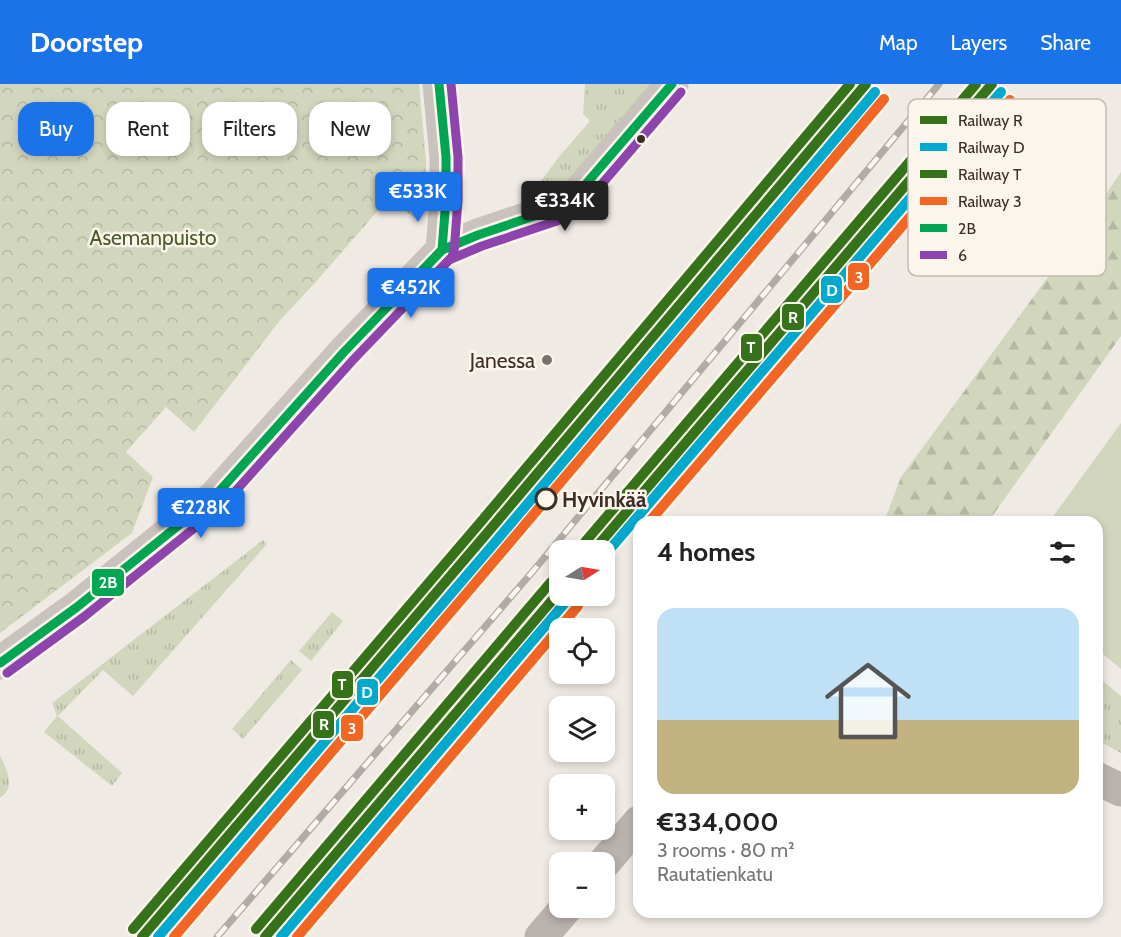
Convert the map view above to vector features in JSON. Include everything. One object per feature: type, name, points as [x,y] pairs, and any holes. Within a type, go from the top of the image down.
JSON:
[{"type":"main road","points":[[1103,781],[1121,790]]},
{"type":"main road","points":[[613,852],[633,829]]},
{"type":"main road","points":[[541,937],[557,918]]},
{"type":"street","points":[[439,84],[446,157],[446,199],[442,250]]},
{"type":"street","points":[[0,663],[77,607],[214,496],[344,352],[442,250],[552,210],[565,203],[579,192],[672,84]]},
{"type":"green space","name":"Asemanpuisto","points":[[0,84],[419,84],[426,161],[426,200],[418,220],[388,199],[281,319],[194,432],[166,407],[126,452],[153,477],[132,533],[0,633]]},
{"type":"green space","points":[[585,84],[655,84],[567,183],[542,198],[538,185],[590,121],[583,114]]},
{"type":"green space","points":[[1121,172],[1121,336],[992,516],[886,516],[901,477],[1049,276],[1106,276],[1106,194]]},
{"type":"green space","points":[[1121,423],[1121,669],[1103,654],[1103,516],[1053,516]]},
{"type":"green space","points":[[263,540],[267,544],[133,696],[103,670],[58,716],[122,773],[112,786],[44,732],[57,716],[52,703]]},
{"type":"green space","points":[[332,612],[343,621],[311,661],[299,651]]},
{"type":"green space","points":[[291,660],[302,670],[243,739],[232,729]]},
{"type":"green space","points":[[1103,681],[1121,696],[1121,753],[1103,743]]},
{"type":"green space","points":[[0,755],[7,773],[9,787],[0,798]]},
{"type":"railway","points":[[926,99],[939,84]]},
{"type":"railway","points":[[217,937],[534,570],[908,121]]},
{"type":"rail line","name":"T","points":[[133,929],[850,84]]},
{"type":"rail line","name":"R","points":[[142,937],[866,84]]},
{"type":"rail line","name":"T","points":[[963,99],[976,84]]},
{"type":"rail line","name":"R","points":[[979,99],[992,84]]},
{"type":"rail line","name":"D","points":[[158,937],[875,92]]},
{"type":"rail line","name":"D","points":[[995,99],[1001,92]]},
{"type":"rail line","name":"3","points":[[174,937],[884,99]]},
{"type":"rail line","name":"T","points":[[587,540],[908,164]]},
{"type":"rail line","name":"R","points":[[603,540],[908,182]]},
{"type":"rail line","name":"D","points":[[638,516],[908,201]]},
{"type":"rail line","name":"3","points":[[654,516],[908,219]]},
{"type":"rail line","name":"D","points":[[615,543],[633,522]]},
{"type":"rail line","name":"T","points":[[256,929],[549,584]]},
{"type":"rail line","name":"R","points":[[265,937],[549,604]]},
{"type":"rail line","name":"D","points":[[281,937],[562,606]]},
{"type":"rail line","name":"3","points":[[297,937],[578,606]]},
{"type":"transit line","name":"2B","points":[[410,283],[442,250],[446,199],[446,157],[439,84]]},
{"type":"transit line","name":"6","points":[[419,291],[454,252],[458,200],[458,157],[451,84]]},
{"type":"transit line","name":"2B","points":[[0,663],[77,607],[215,496],[344,352],[442,250],[552,210],[565,203],[579,192],[672,84]]},
{"type":"transit line","name":"6","points":[[7,673],[85,616],[223,505],[353,360],[449,260],[482,246],[557,221],[572,213],[588,200],[681,92]]},
{"type":"place","name":"Janessa","points":[[547,360]]},
{"type":"place","name":"Hyvinkää","points":[[546,499]]}]
